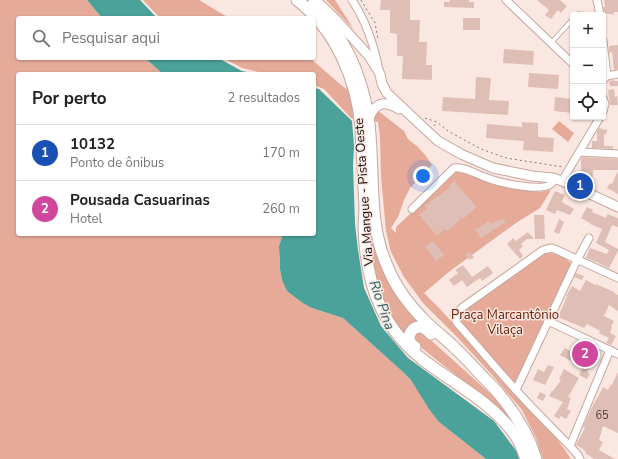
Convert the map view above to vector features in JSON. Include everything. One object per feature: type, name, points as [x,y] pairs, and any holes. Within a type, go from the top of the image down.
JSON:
[{"type":"main road","name":"Via Mangue - Pista Oeste","points":[[297,0],[314,16]]},
{"type":"main road","points":[[309,0],[324,16],[342,40],[354,63],[363,89],[374,215],[377,235],[387,268],[400,291],[425,321],[474,367],[502,397],[529,439],[536,459]]},
{"type":"main road","name":"Via Mangue - Pista Oeste","points":[[316,18],[340,54],[348,71],[360,114],[366,124],[365,245],[371,282],[382,311],[394,331],[423,360],[494,411],[514,433],[526,459]]},
{"type":"main road","points":[[447,377],[410,342],[411,332],[416,328],[420,327],[425,329],[502,397]]},
{"type":"street","points":[[314,0],[324,8],[357,42],[369,56],[380,74]]},
{"type":"street","points":[[352,0],[368,30],[374,47],[382,84],[387,93],[438,140],[461,154],[493,168],[558,180],[618,207]]},
{"type":"street","points":[[506,0],[570,61]]},
{"type":"street","points":[[597,0],[599,12]]},
{"type":"street","points":[[606,78],[618,74]]},
{"type":"street","points":[[366,124],[375,107],[380,104],[391,105],[408,113]]},
{"type":"street","points":[[412,209],[454,168],[458,167],[465,168],[489,179],[504,183],[536,187],[550,185],[558,180],[580,152],[598,120]]},
{"type":"street","points":[[580,152],[618,154]]},
{"type":"street","points":[[516,390],[577,260],[589,238]]},
{"type":"street","points":[[580,459],[570,446],[516,390],[457,323],[455,319],[456,314],[463,307],[542,250],[552,248],[618,278]]},
{"type":"street","points":[[548,321],[618,354]]},
{"type":"street","points":[[570,446],[610,350]]},
{"type":"lane","points":[[551,43],[570,22]]},
{"type":"path","points":[[361,0],[375,24],[379,42]]},
{"type":"path","points":[[423,118],[437,122],[448,131],[481,149],[506,158],[562,167],[565,166]]},
{"type":"green space","points":[[0,0],[87,0],[100,16],[16,16],[16,60],[147,60],[161,72],[16,72],[16,236],[282,236],[279,246],[282,280],[312,308],[343,318],[411,380],[439,422],[486,459],[0,459]]},
{"type":"green space","points":[[143,0],[199,0],[226,16],[158,16]]},
{"type":"green space","points":[[326,0],[335,0],[354,30]]},
{"type":"green space","points":[[227,60],[312,60],[341,85],[372,106],[404,131],[408,139],[418,147],[432,165],[410,188],[398,217],[391,228],[396,233],[396,227],[456,171],[510,188],[539,192],[551,190],[540,208],[516,223],[450,271],[424,293],[537,414],[571,459],[543,459],[536,438],[522,410],[458,338],[423,303],[404,277],[391,252],[386,231],[378,122],[351,118],[324,89],[316,86],[316,72],[259,72],[242,68]]},
{"type":"green space","points":[[559,121],[574,133],[568,142],[552,129]]},
{"type":"green space","points":[[369,225],[376,253],[386,277],[392,288],[418,322],[408,327],[403,336],[381,300],[373,268]]},
{"type":"green space","name":"Praça Marcantônio Vilaça","points":[[547,253],[562,257],[570,262],[571,266],[518,377],[511,383],[459,322],[458,314],[541,254]]},
{"type":"green space","points":[[418,331],[423,333],[494,397],[519,430],[493,405],[414,341],[414,334]]},
{"type":"water","points":[[87,0],[140,0],[155,16],[100,16]]},
{"type":"water","points":[[147,60],[222,60],[247,72],[161,72]]},
{"type":"water","points":[[316,88],[319,89],[352,121],[354,146],[353,165],[355,224],[358,250],[364,288],[381,326],[408,358],[494,421],[517,452],[519,459],[486,459],[439,422],[411,380],[343,318],[312,308],[287,291],[282,280],[280,269],[279,246],[282,236],[316,236]]},
{"type":"building","points":[[381,0],[410,0],[410,20],[420,20],[419,42],[427,42],[426,65],[432,65],[432,80],[402,79],[403,56],[397,56],[397,34],[390,33],[390,10],[380,10]]},
{"type":"building","points":[[450,0],[469,0],[469,2],[474,2],[474,8],[444,7],[444,2],[450,2]]},
{"type":"building","points":[[537,0],[560,0],[567,6],[561,13],[558,10],[551,19],[545,15],[549,10]]},
{"type":"building","points":[[604,0],[618,0],[618,12],[614,12],[614,14],[606,14],[603,7],[605,7]]},
{"type":"building","points":[[463,18],[480,18],[480,30],[463,30]]},
{"type":"building","points":[[618,45],[618,69],[614,70],[612,52],[609,53],[609,46]]},
{"type":"building","points":[[504,49],[534,51],[533,65],[503,63]]},
{"type":"building","points":[[529,73],[559,75],[558,89],[528,87]]},
{"type":"building","points":[[476,77],[491,78],[489,100],[509,101],[508,115],[442,111],[443,97],[475,99]]},
{"type":"building","points":[[609,81],[618,81],[618,86],[610,86]]},
{"type":"building","points":[[614,89],[615,97],[617,96],[618,105],[610,105],[608,90]]},
{"type":"building","points":[[555,97],[570,99],[570,113],[554,111]]},
{"type":"building","points":[[522,122],[538,123],[538,137],[554,138],[553,152],[523,150],[524,141],[486,138],[487,124],[522,127]]},
{"type":"building","points":[[599,128],[607,130],[606,135],[604,134],[604,146],[613,146],[613,149],[592,148],[592,141],[597,141],[597,132]]},
{"type":"building","points":[[582,157],[618,159],[618,170],[593,170],[592,184],[583,184],[572,178],[574,172],[581,175]]},
{"type":"building","points":[[618,171],[618,194],[607,188],[610,183],[612,184]]},
{"type":"building","points":[[454,181],[477,207],[447,231],[445,229],[437,236],[419,215],[427,208],[425,206],[450,187],[449,186]]},
{"type":"building","points":[[555,191],[565,195],[562,202],[574,209],[570,215],[557,210],[555,214],[546,210]]},
{"type":"building","points":[[587,207],[593,210],[592,212],[606,218],[607,214],[618,218],[618,227],[612,225],[605,242],[618,249],[609,268],[586,258],[590,248],[607,254],[609,250],[596,243],[602,229],[581,218]]},
{"type":"building","points":[[534,215],[544,215],[545,239],[535,239]]},
{"type":"building","points":[[503,218],[506,222],[481,238],[475,230],[489,221],[491,224]]},
{"type":"building","points":[[559,219],[564,222],[559,234],[554,232]]},
{"type":"building","points":[[528,232],[534,239],[527,239],[521,244],[523,246],[519,250],[523,256],[520,259],[507,244],[513,238],[516,241]]},
{"type":"building","points":[[433,241],[444,255],[436,261],[426,247]]},
{"type":"building","points":[[469,252],[474,257],[470,260],[465,255]]},
{"type":"building","points":[[463,265],[472,277],[488,266],[493,273],[482,281],[480,278],[467,287],[462,280],[454,286],[449,280],[458,273],[455,270]]},
{"type":"building","points":[[576,273],[584,276],[582,280],[574,277]]},
{"type":"building","points":[[586,280],[618,295],[618,311],[609,305],[604,316],[614,321],[610,333],[616,336],[611,345],[606,343],[609,338],[587,324],[584,328],[558,317],[566,296],[572,286],[580,291]]},
{"type":"building","points":[[583,347],[588,349],[585,355],[593,359],[587,372],[590,374],[587,379],[579,375],[585,362],[573,356],[571,361],[560,355],[565,348],[572,352],[573,349],[580,353]]},
{"type":"building","points":[[548,365],[554,367],[545,385],[533,380],[538,369],[544,372]]},
{"type":"building","points":[[564,369],[579,378],[568,397],[571,398],[567,409],[571,411],[566,419],[561,416],[559,419],[554,416],[563,402],[549,396],[561,380],[559,379]]},
{"type":"building","points":[[618,372],[618,433],[603,426],[599,440],[603,442],[599,450],[615,459],[594,459],[576,445],[585,428],[583,427],[593,405],[603,387],[608,390]]},
{"type":"building","points":[[540,392],[546,395],[543,401],[537,398]]},
{"type":"place","name":"10132","points":[[580,186]]},
{"type":"place","name":"Pousada Casuarinas","points":[[585,354]]},
{"type":"water label","name":"Rio Pina","points":[[382,305]]}]
